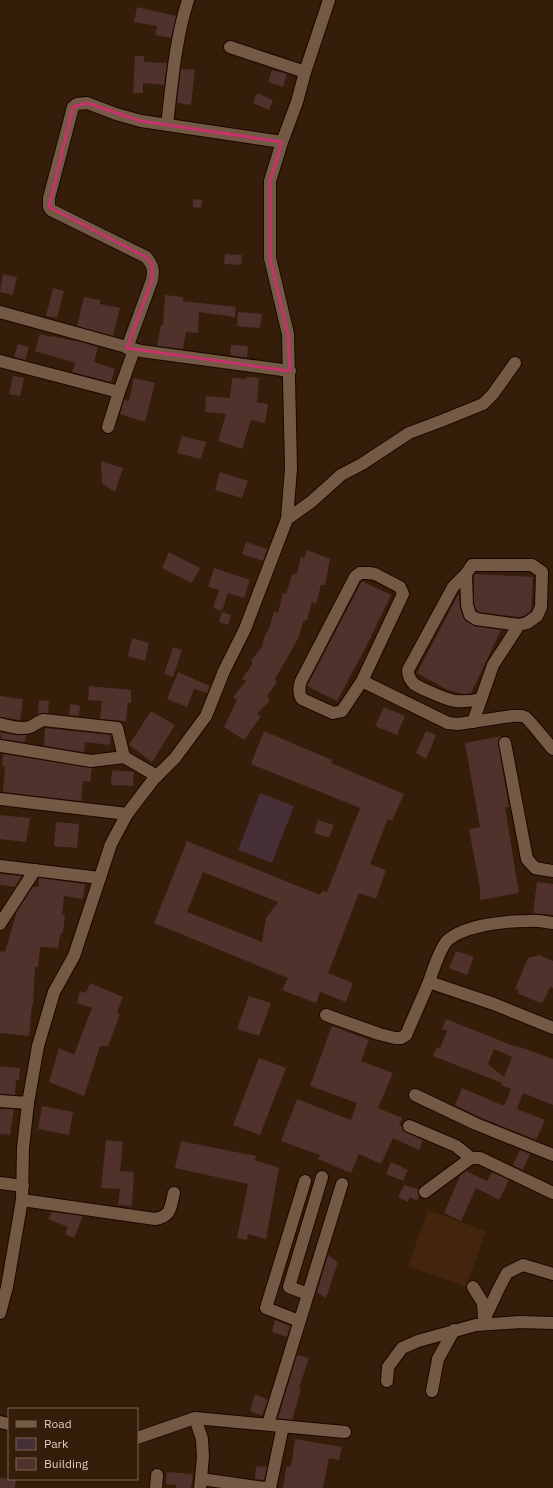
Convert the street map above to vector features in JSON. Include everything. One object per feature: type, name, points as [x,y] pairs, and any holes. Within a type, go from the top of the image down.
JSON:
[{"type":"street","points":[[167,125],[176,47],[180,24],[188,0]]},
{"type":"street","points":[[0,1313],[11,1265],[22,1200],[23,1148],[28,1103],[38,1046],[54,992],[74,956],[111,844],[127,814],[157,776],[175,758],[206,716],[224,671],[245,629],[288,519],[291,468],[290,371],[288,334],[270,258],[270,181],[330,0]]},
{"type":"street","points":[[230,46],[305,72]]},
{"type":"street","points":[[108,427],[154,272],[152,264],[146,257],[50,210],[48,207],[70,114],[73,107],[77,104],[87,102],[129,117],[167,125],[282,142]]},
{"type":"street","points":[[0,312],[131,349],[290,371]]},
{"type":"street","points":[[0,361],[119,392]]},
{"type":"street","points":[[288,519],[311,502],[341,475],[362,464],[409,433],[483,404],[493,394],[515,363]]},
{"type":"street","points":[[466,574],[467,605],[470,615],[476,619],[519,625],[527,623],[537,616],[541,607],[542,572],[532,565],[472,565],[466,574],[453,587],[408,670],[410,679],[415,684],[453,701],[467,702],[481,699]]},
{"type":"street","points":[[365,572],[375,574],[400,587],[403,594],[362,681],[342,711],[337,713],[333,713],[302,698],[299,695],[299,686],[301,681],[355,577],[360,573],[365,572]]},
{"type":"street","points":[[473,722],[493,665],[519,625]]},
{"type":"street","points":[[362,681],[448,723],[458,724],[512,716],[527,718],[543,739],[553,749]]},
{"type":"street","points":[[0,724],[27,728],[39,721],[44,720],[117,728],[124,757]]},
{"type":"street","points":[[504,743],[527,859],[535,868],[553,871]]},
{"type":"street","points":[[0,746],[91,761],[124,757],[157,776]]},
{"type":"street","points":[[0,799],[127,814]]},
{"type":"street","points":[[0,866],[100,878]]},
{"type":"street","points":[[0,924],[35,870]]},
{"type":"street","points":[[326,1015],[379,1034],[401,1038],[406,1035],[446,943],[460,933],[479,927],[509,922],[530,921],[553,924]]},
{"type":"street","points":[[428,982],[494,1004],[553,1028]]},
{"type":"street","points":[[415,1095],[476,1124],[553,1155]]},
{"type":"street","points":[[0,1101],[28,1103]]},
{"type":"street","points":[[409,1126],[456,1146],[471,1158]]},
{"type":"street","points":[[425,1192],[471,1158],[480,1158],[553,1193]]},
{"type":"street","points":[[308,1294],[288,1287],[322,1177]]},
{"type":"street","points":[[299,1321],[266,1308],[305,1180]]},
{"type":"street","points":[[0,1183],[23,1186]]},
{"type":"street","points":[[268,1424],[342,1184]]},
{"type":"street","points":[[22,1200],[155,1219],[164,1218],[169,1213],[174,1193]]},
{"type":"street","points":[[473,1287],[483,1303],[484,1320],[507,1273],[523,1265],[553,1274]]},
{"type":"street","points":[[387,1381],[388,1367],[402,1348],[418,1341],[454,1330],[483,1324],[521,1322],[553,1323]]},
{"type":"street","points":[[432,1391],[438,1359],[454,1330]]},
{"type":"street","points":[[195,1418],[202,1439],[203,1457],[200,1484],[265,1488]]},
{"type":"street","points":[[138,1438],[195,1418],[345,1432]]},
{"type":"street","points":[[270,1488],[283,1426]]},
{"type":"street","points":[[156,1488],[158,1475]]},
{"type":"highlighted area","points":[[87,103],[141,121],[282,142],[270,181],[270,258],[288,334],[290,371],[127,348],[152,280],[152,264],[146,257],[49,207],[73,107]]},
{"type":"shaded area","points":[[428,1210],[486,1231],[466,1287],[408,1266]]},
{"type":"green space","points":[[260,793],[294,806],[272,863],[238,850]]},
{"type":"building","points":[[137,7],[176,16],[171,38],[155,35],[157,26],[134,22]]},
{"type":"building","points":[[135,56],[144,56],[144,62],[167,63],[164,85],[143,83],[143,93],[133,93]]},
{"type":"building","points":[[181,69],[195,70],[191,105],[177,103]]},
{"type":"building","points":[[272,70],[287,74],[283,87],[268,82]]},
{"type":"building","points":[[257,93],[273,100],[269,110],[253,103]]},
{"type":"building","points":[[193,199],[202,200],[201,208],[193,207]]},
{"type":"building","points":[[225,254],[242,255],[241,265],[224,264]]},
{"type":"building","points":[[3,274],[17,277],[13,295],[0,292]]},
{"type":"building","points":[[53,288],[64,291],[57,318],[46,316]]},
{"type":"building","points":[[165,295],[183,297],[183,301],[236,307],[235,317],[199,312],[198,333],[186,332],[183,349],[157,346],[161,325],[163,325]]},
{"type":"building","points":[[84,297],[101,300],[100,304],[120,308],[113,336],[77,326]]},
{"type":"building","points":[[238,312],[262,314],[260,328],[237,326]]},
{"type":"building","points":[[40,334],[74,340],[98,347],[94,362],[115,369],[111,382],[72,372],[75,363],[35,351]]},
{"type":"building","points":[[18,344],[29,347],[25,360],[14,357]]},
{"type":"building","points":[[231,345],[248,346],[247,358],[230,355]]},
{"type":"building","points":[[13,376],[24,378],[20,396],[9,394]]},
{"type":"building","points":[[246,377],[259,378],[257,402],[268,404],[265,423],[251,420],[242,449],[218,441],[226,414],[205,412],[206,396],[230,398],[232,378],[246,379]]},
{"type":"building","points":[[134,378],[155,383],[145,422],[120,414],[124,400],[129,401]]},
{"type":"building","points":[[182,436],[206,442],[201,459],[177,453]]},
{"type":"building","points":[[101,461],[123,468],[115,492],[102,483]]},
{"type":"building","points":[[220,472],[248,481],[242,498],[215,490]]},
{"type":"building","points":[[246,542],[267,549],[263,561],[242,554]]},
{"type":"building","points":[[307,550],[330,559],[325,585],[321,585],[316,604],[312,602],[307,620],[303,621],[299,637],[275,679],[277,682],[267,696],[270,700],[257,714],[261,716],[244,740],[224,727],[237,700],[233,697],[246,681],[242,679],[253,663],[251,661],[262,646],[274,611],[278,613],[283,593],[286,594],[292,575],[297,573],[301,556],[304,558]]},
{"type":"building","points":[[169,552],[200,568],[192,583],[162,568]]},
{"type":"building","points":[[214,568],[250,580],[244,598],[228,593],[222,611],[213,608],[219,590],[208,587]]},
{"type":"building","points":[[475,574],[533,577],[531,611],[524,616],[519,617],[479,612],[476,610],[474,604]]},
{"type":"building","points":[[362,581],[391,595],[366,647],[337,701],[307,686]]},
{"type":"building","points":[[458,595],[463,617],[466,621],[475,626],[501,630],[471,693],[468,694],[462,694],[446,689],[417,673]]},
{"type":"building","points":[[222,612],[231,615],[228,625],[219,622]]},
{"type":"building","points":[[132,638],[149,643],[145,661],[128,656]]},
{"type":"building","points":[[173,647],[182,650],[173,677],[164,674]]},
{"type":"building","points":[[178,672],[210,686],[207,693],[194,689],[187,707],[167,699]]},
{"type":"building","points":[[89,686],[131,690],[131,703],[128,703],[126,721],[100,719],[102,701],[88,700]]},
{"type":"building","points":[[0,696],[23,699],[20,720],[0,717]]},
{"type":"building","points":[[39,700],[49,701],[48,713],[38,714]]},
{"type":"building","points":[[70,704],[80,706],[79,716],[69,715]]},
{"type":"building","points":[[384,707],[405,716],[397,735],[375,726]]},
{"type":"building","points":[[151,711],[175,725],[152,762],[129,745]]},
{"type":"building","points":[[45,728],[111,735],[110,745],[85,742],[84,752],[44,746]]},
{"type":"building","points":[[264,731],[332,760],[331,763],[404,794],[392,821],[388,819],[370,864],[386,870],[376,899],[359,893],[328,973],[353,983],[346,1002],[320,992],[316,1003],[282,990],[288,978],[154,923],[187,841],[320,895],[322,891],[327,892],[360,808],[251,764]],"holes":[[[203,872],[278,902],[266,918],[262,942],[187,912]]]},
{"type":"building","points":[[426,731],[436,735],[426,759],[416,753]]},
{"type":"building","points":[[0,732],[14,735],[26,735],[25,742],[1,739]]},
{"type":"building","points":[[502,736],[498,740],[498,744],[509,807],[505,807],[519,893],[480,900],[480,888],[469,829],[480,827],[465,743]]},
{"type":"building","points":[[3,754],[92,768],[90,782],[83,781],[81,801],[3,792],[5,766],[2,766]]},
{"type":"building","points":[[112,770],[134,772],[133,786],[111,785]]},
{"type":"building","points":[[0,815],[30,818],[26,842],[0,839]]},
{"type":"building","points":[[318,820],[334,825],[329,838],[314,833]]},
{"type":"building","points":[[56,822],[79,824],[77,848],[54,846]]},
{"type":"building","points":[[0,874],[21,876],[15,887],[0,885]]},
{"type":"building","points":[[39,878],[85,884],[83,899],[64,896],[62,915],[65,915],[63,932],[60,936],[58,948],[40,947],[38,967],[35,967],[33,1005],[29,1036],[0,1033],[0,951],[5,952],[17,911],[33,887],[39,887]]},
{"type":"building","points":[[537,882],[553,884],[553,915],[533,913]]},
{"type":"building","points":[[456,951],[474,957],[467,975],[449,968]]},
{"type":"building","points":[[539,955],[553,961],[553,988],[550,987],[543,1002],[541,1001],[540,1003],[517,993],[519,990],[515,989],[528,958]]},
{"type":"building","points":[[90,983],[123,997],[117,1012],[120,1014],[108,1046],[100,1046],[84,1096],[49,1082],[59,1048],[74,1055],[92,1008],[77,1003],[80,991],[86,993]]},
{"type":"building","points":[[249,996],[271,1003],[259,1036],[237,1029]]},
{"type":"building","points":[[446,1019],[516,1047],[517,1046],[553,1059],[553,1105],[523,1093],[517,1109],[545,1120],[536,1140],[482,1118],[455,1105],[462,1088],[504,1106],[511,1089],[501,1085],[502,1083],[433,1056],[437,1047],[440,1048],[447,1031],[442,1029]],"holes":[[[494,1049],[512,1057],[504,1077],[488,1064]]]},
{"type":"building","points":[[332,1026],[369,1040],[361,1061],[393,1073],[378,1108],[402,1118],[399,1125],[402,1126],[403,1131],[423,1140],[419,1150],[393,1138],[381,1164],[359,1154],[351,1173],[318,1159],[320,1155],[281,1141],[297,1099],[351,1120],[357,1103],[310,1086]]},
{"type":"building","points":[[259,1058],[286,1068],[260,1135],[233,1125]]},
{"type":"building","points":[[0,1066],[20,1068],[19,1080],[16,1080],[15,1095],[0,1094]]},
{"type":"building","points":[[42,1106],[73,1112],[69,1135],[38,1129]]},
{"type":"building","points":[[0,1109],[14,1109],[10,1135],[0,1134]]},
{"type":"building","points":[[106,1140],[123,1142],[120,1171],[134,1172],[132,1206],[118,1205],[120,1189],[101,1188]]},
{"type":"building","points":[[181,1141],[256,1156],[255,1160],[279,1168],[266,1239],[248,1234],[247,1240],[237,1238],[248,1184],[175,1168]]},
{"type":"building","points":[[520,1150],[530,1154],[523,1170],[513,1165]]},
{"type":"building","points":[[391,1162],[408,1170],[403,1181],[386,1174]]},
{"type":"building","points":[[466,1171],[487,1181],[492,1172],[509,1180],[499,1200],[476,1188],[461,1221],[444,1213],[460,1176]]},
{"type":"building","points":[[404,1185],[418,1189],[419,1196],[417,1201],[410,1197],[408,1202],[398,1197]]},
{"type":"building","points":[[52,1212],[83,1216],[74,1238],[65,1234],[68,1227],[48,1219]]},
{"type":"building","points":[[328,1255],[338,1262],[326,1298],[317,1292]]},
{"type":"building","points":[[275,1320],[290,1326],[287,1337],[272,1332]]},
{"type":"building","points":[[297,1355],[309,1358],[299,1388],[301,1389],[292,1420],[278,1418]]},
{"type":"building","points":[[255,1394],[268,1400],[262,1416],[250,1411]]},
{"type":"building","points":[[295,1439],[342,1447],[339,1460],[329,1458],[323,1488],[283,1488],[286,1467],[291,1467]]},
{"type":"building","points":[[256,1466],[267,1467],[264,1480],[255,1479]]},
{"type":"building","points":[[167,1472],[193,1474],[191,1488],[176,1488],[176,1485],[166,1484]]},
{"type":"building","points":[[0,1478],[16,1480],[15,1488],[0,1488]]}]
